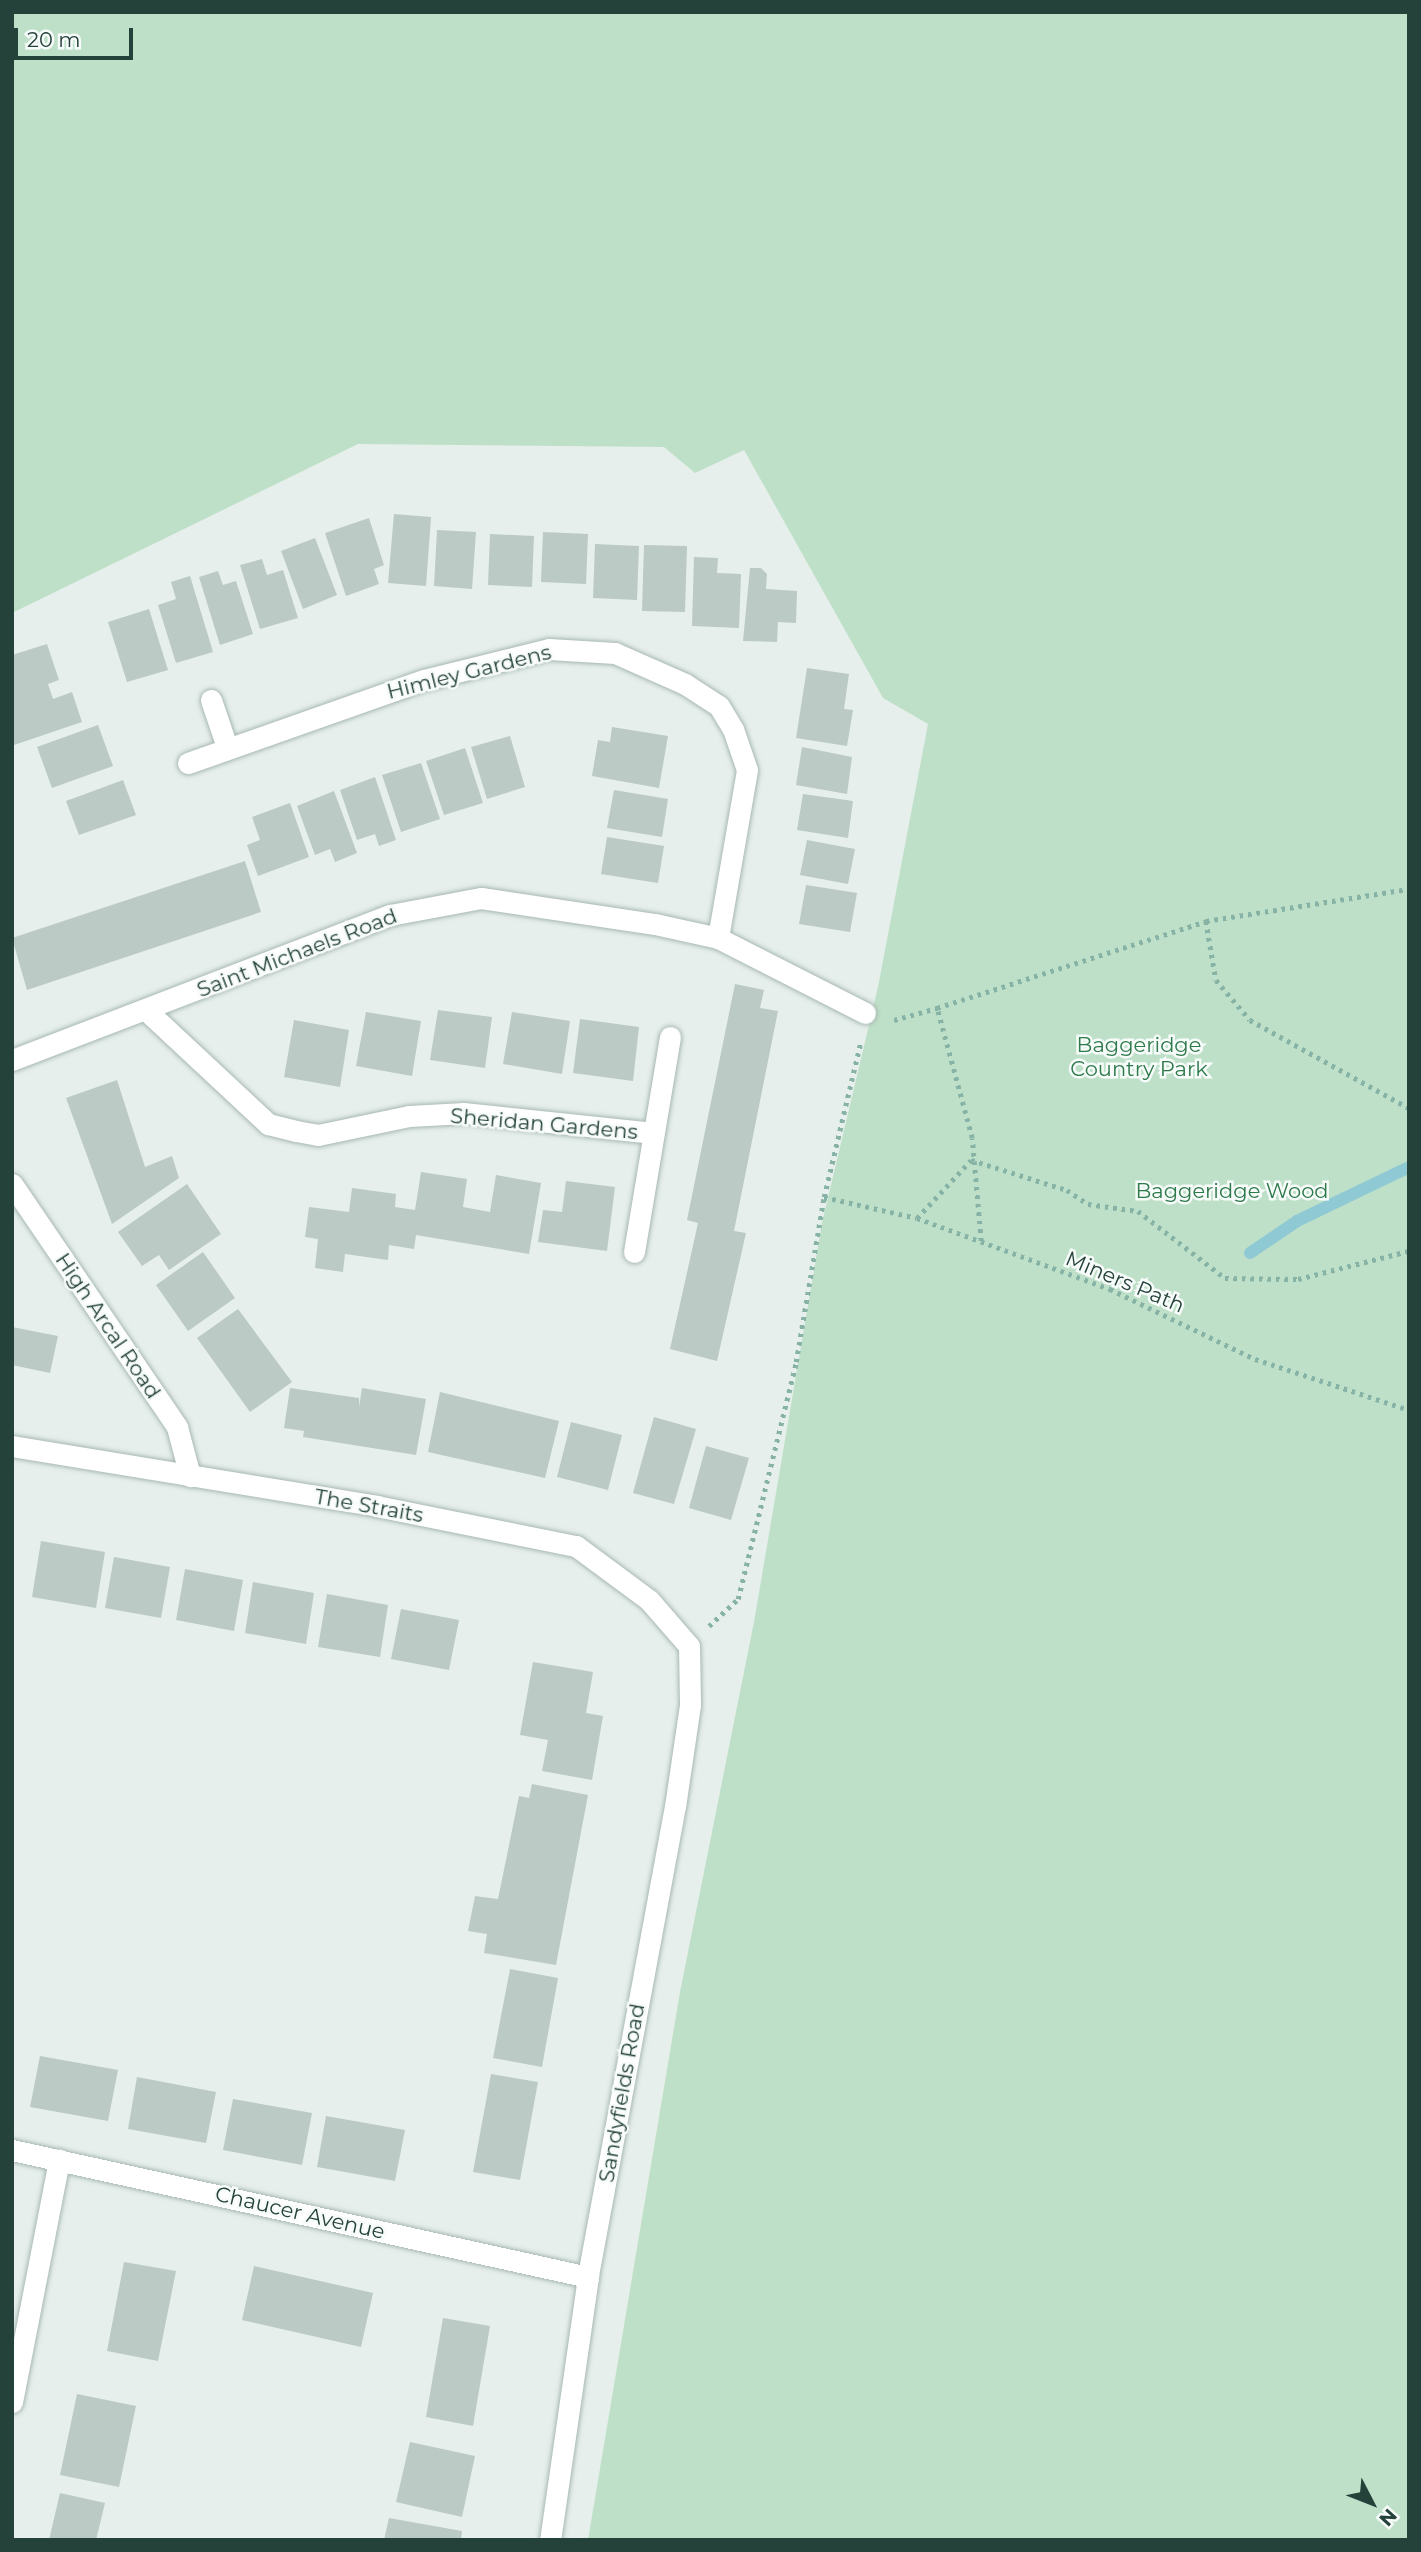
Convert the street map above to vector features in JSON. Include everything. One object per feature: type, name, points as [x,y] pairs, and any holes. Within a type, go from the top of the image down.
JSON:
[{"type":"street","name":"Himley Gardens","points":[[188,763],[227,747],[424,680],[548,649],[615,653],[685,684],[719,706],[733,729],[747,770],[718,938]]},
{"type":"street","points":[[211,700],[227,747]]},
{"type":"street","name":"Saint Michaels Road","points":[[12,1060],[147,1011],[390,915],[446,901],[516,901],[718,938],[865,1020]]},
{"type":"street","name":"Sheridan Gardens","points":[[147,1011],[268,1124],[296,1131],[318,1135],[410,1116],[464,1113],[653,1133]]},
{"type":"street","name":"Sheridan Gardens","points":[[634,1252],[670,1037]]},
{"type":"street","name":"High Arcal Road","points":[[12,1184],[177,1427],[190,1475]]},
{"type":"street","name":"The Straits","points":[[12,1446],[377,1506],[576,1546],[649,1600],[689,1646]]},
{"type":"street","name":"Sandyfields Road","points":[[550,2540],[588,2277],[675,1806],[690,1705],[689,1646]]},
{"type":"street","name":"Chaucer Avenue","points":[[12,2150],[588,2277]]},
{"type":"street","points":[[12,2402],[59,2160]]},
{"type":"path","points":[[689,1646],[738,1599],[796,1362],[824,1197],[865,1020],[937,1008],[1206,922],[1409,889]]},
{"type":"path","points":[[1206,922],[1216,980],[1250,1020],[1409,1108]]},
{"type":"path","points":[[937,1008],[972,1138],[971,1160],[981,1241]]},
{"type":"path","points":[[917,1218],[971,1160]]},
{"type":"path","points":[[971,1160],[1067,1191],[1088,1204],[1138,1211],[1226,1278],[1298,1279],[1409,1251]]},
{"type":"path","name":"Miners Path","points":[[824,1197],[917,1218],[981,1241],[1110,1289],[1255,1359],[1409,1410]]},
{"type":"green space","points":[[12,12],[1409,12],[1409,2540],[588,2540],[680,1992],[754,1622],[822,1223],[878,987],[928,724],[883,698],[744,450],[695,473],[664,447],[358,444],[12,613]]},
{"type":"building","points":[[394,514],[431,517],[426,586],[388,583]]},
{"type":"building","points":[[369,518],[384,565],[374,569],[379,584],[346,596],[325,533]]},
{"type":"building","points":[[437,530],[476,532],[472,589],[434,586]]},
{"type":"building","points":[[543,532],[588,534],[586,584],[541,582]]},
{"type":"building","points":[[490,534],[534,536],[532,587],[488,585]]},
{"type":"building","points":[[315,538],[337,595],[303,609],[281,551]]},
{"type":"building","points":[[595,544],[639,546],[637,600],[593,598]]},
{"type":"building","points":[[644,545],[687,546],[685,612],[642,611]]},
{"type":"building","points":[[694,557],[718,558],[717,573],[741,574],[739,628],[692,626]]},
{"type":"building","points":[[262,559],[267,575],[283,570],[298,618],[260,629],[240,565]]},
{"type":"building","points":[[750,568],[761,568],[767,574],[766,589],[797,591],[796,623],[778,622],[777,642],[743,641]]},
{"type":"building","points":[[218,571],[223,585],[236,581],[253,634],[220,645],[199,577]]},
{"type":"building","points":[[190,576],[213,652],[176,663],[158,605],[176,599],[171,582]]},
{"type":"building","points":[[149,609],[168,670],[127,682],[108,622]]},
{"type":"building","points":[[47,644],[59,680],[48,684],[53,699],[72,692],[82,722],[14,745],[12,655]]},
{"type":"building","points":[[807,668],[849,674],[844,709],[853,710],[847,746],[796,738]]},
{"type":"building","points":[[98,725],[113,766],[52,788],[37,747]]},
{"type":"building","points":[[612,727],[668,736],[659,788],[592,776],[598,740],[610,742]]},
{"type":"building","points":[[510,736],[525,787],[487,799],[471,747]]},
{"type":"building","points":[[802,747],[852,757],[847,794],[796,785]]},
{"type":"building","points":[[465,748],[483,803],[444,815],[426,761]]},
{"type":"building","points":[[421,763],[440,819],[401,832],[382,775]]},
{"type":"building","points":[[375,777],[396,840],[379,846],[375,834],[357,840],[340,790]]},
{"type":"building","points":[[123,780],[136,815],[79,835],[66,801]]},
{"type":"building","points":[[614,790],[668,799],[662,837],[607,828]]},
{"type":"building","points":[[334,791],[357,853],[335,862],[330,849],[315,855],[297,806]]},
{"type":"building","points":[[803,794],[853,801],[848,838],[797,830]]},
{"type":"building","points":[[290,803],[309,857],[258,876],[247,845],[260,840],[252,817]]},
{"type":"building","points":[[607,837],[664,846],[658,883],[601,874]]},
{"type":"building","points":[[807,840],[855,849],[848,884],[800,875]]},
{"type":"building","points":[[245,861],[261,912],[27,990],[12,938]]},
{"type":"building","points":[[806,885],[857,893],[850,932],[799,924]]},
{"type":"building","points":[[735,984],[764,990],[760,1008],[778,1011],[734,1231],[746,1233],[717,1361],[670,1349],[698,1223],[687,1220]]},
{"type":"building","points":[[438,1010],[492,1017],[485,1068],[430,1060]]},
{"type":"building","points":[[366,1012],[421,1021],[412,1076],[356,1066]]},
{"type":"building","points":[[512,1012],[570,1021],[562,1074],[503,1064]]},
{"type":"building","points":[[580,1019],[639,1027],[633,1081],[573,1073]]},
{"type":"building","points":[[294,1020],[349,1030],[340,1087],[284,1077]]},
{"type":"building","points":[[117,1080],[145,1167],[172,1156],[179,1178],[112,1224],[66,1098]]},
{"type":"building","points":[[421,1172],[467,1179],[463,1207],[490,1212],[496,1175],[541,1183],[529,1254],[416,1235],[414,1249],[389,1245],[388,1260],[345,1254],[343,1272],[315,1268],[318,1239],[305,1237],[309,1207],[349,1212],[352,1188],[396,1194],[395,1207],[415,1210]]},
{"type":"building","points":[[566,1181],[615,1187],[607,1251],[538,1242],[543,1210],[562,1212]]},
{"type":"building","points":[[187,1184],[221,1234],[169,1270],[159,1255],[142,1266],[118,1232]]},
{"type":"building","points":[[203,1252],[235,1298],[188,1331],[156,1285]]},
{"type":"building","points":[[238,1309],[292,1382],[250,1412],[197,1338]]},
{"type":"building","points":[[12,1327],[58,1336],[50,1373],[12,1365]]},
{"type":"building","points":[[290,1388],[359,1398],[359,1407],[362,1388],[426,1399],[416,1455],[303,1437],[304,1431],[284,1428]]},
{"type":"building","points":[[440,1392],[559,1421],[545,1478],[428,1452]]},
{"type":"building","points":[[654,1417],[696,1429],[674,1504],[633,1493]]},
{"type":"building","points":[[571,1422],[622,1435],[608,1490],[557,1477]]},
{"type":"building","points":[[706,1446],[749,1458],[731,1520],[689,1508]]},
{"type":"building","points":[[41,1541],[105,1552],[96,1608],[32,1597]]},
{"type":"building","points":[[114,1557],[170,1567],[161,1618],[105,1608]]},
{"type":"building","points":[[185,1569],[243,1580],[234,1631],[176,1620]]},
{"type":"building","points":[[253,1582],[314,1593],[306,1644],[245,1633]]},
{"type":"building","points":[[327,1594],[388,1605],[380,1657],[318,1647]]},
{"type":"building","points":[[401,1609],[459,1620],[449,1670],[391,1659]]},
{"type":"building","points":[[533,1662],[593,1672],[586,1713],[603,1716],[592,1780],[542,1771],[548,1740],[520,1735]]},
{"type":"building","points":[[532,1784],[588,1795],[556,1965],[484,1953],[487,1934],[468,1931],[475,1896],[498,1899],[519,1796],[529,1798]]},
{"type":"building","points":[[510,1969],[558,1978],[542,2067],[493,2058]]},
{"type":"building","points":[[40,2056],[118,2070],[108,2121],[30,2107]]},
{"type":"building","points":[[491,2074],[538,2082],[520,2180],[473,2172]]},
{"type":"building","points":[[137,2077],[216,2092],[206,2143],[128,2129]]},
{"type":"building","points":[[233,2099],[312,2113],[302,2165],[223,2150]]},
{"type":"building","points":[[326,2116],[405,2130],[395,2181],[317,2167]]},
{"type":"building","points":[[124,2262],[176,2271],[158,2361],[107,2351]]},
{"type":"building","points":[[254,2266],[373,2293],[361,2347],[242,2320]]},
{"type":"building","points":[[443,2318],[490,2326],[473,2426],[426,2417]]},
{"type":"building","points":[[77,2394],[136,2406],[119,2487],[60,2475]]},
{"type":"building","points":[[410,2442],[475,2456],[462,2517],[396,2502]]},
{"type":"building","points":[[60,2493],[105,2503],[96,2540],[49,2540]]},
{"type":"building","points":[[389,2518],[462,2531],[461,2540],[384,2540]]},
{"type":"waterway","points":[[1250,1253],[1297,1221],[1409,1167]]},
{"type":"park label","name":"Baggeridge Country Park","points":[[1139,1057]]},
{"type":"park label","name":"Baggeridge Wood","points":[[1232,1191]]}]
